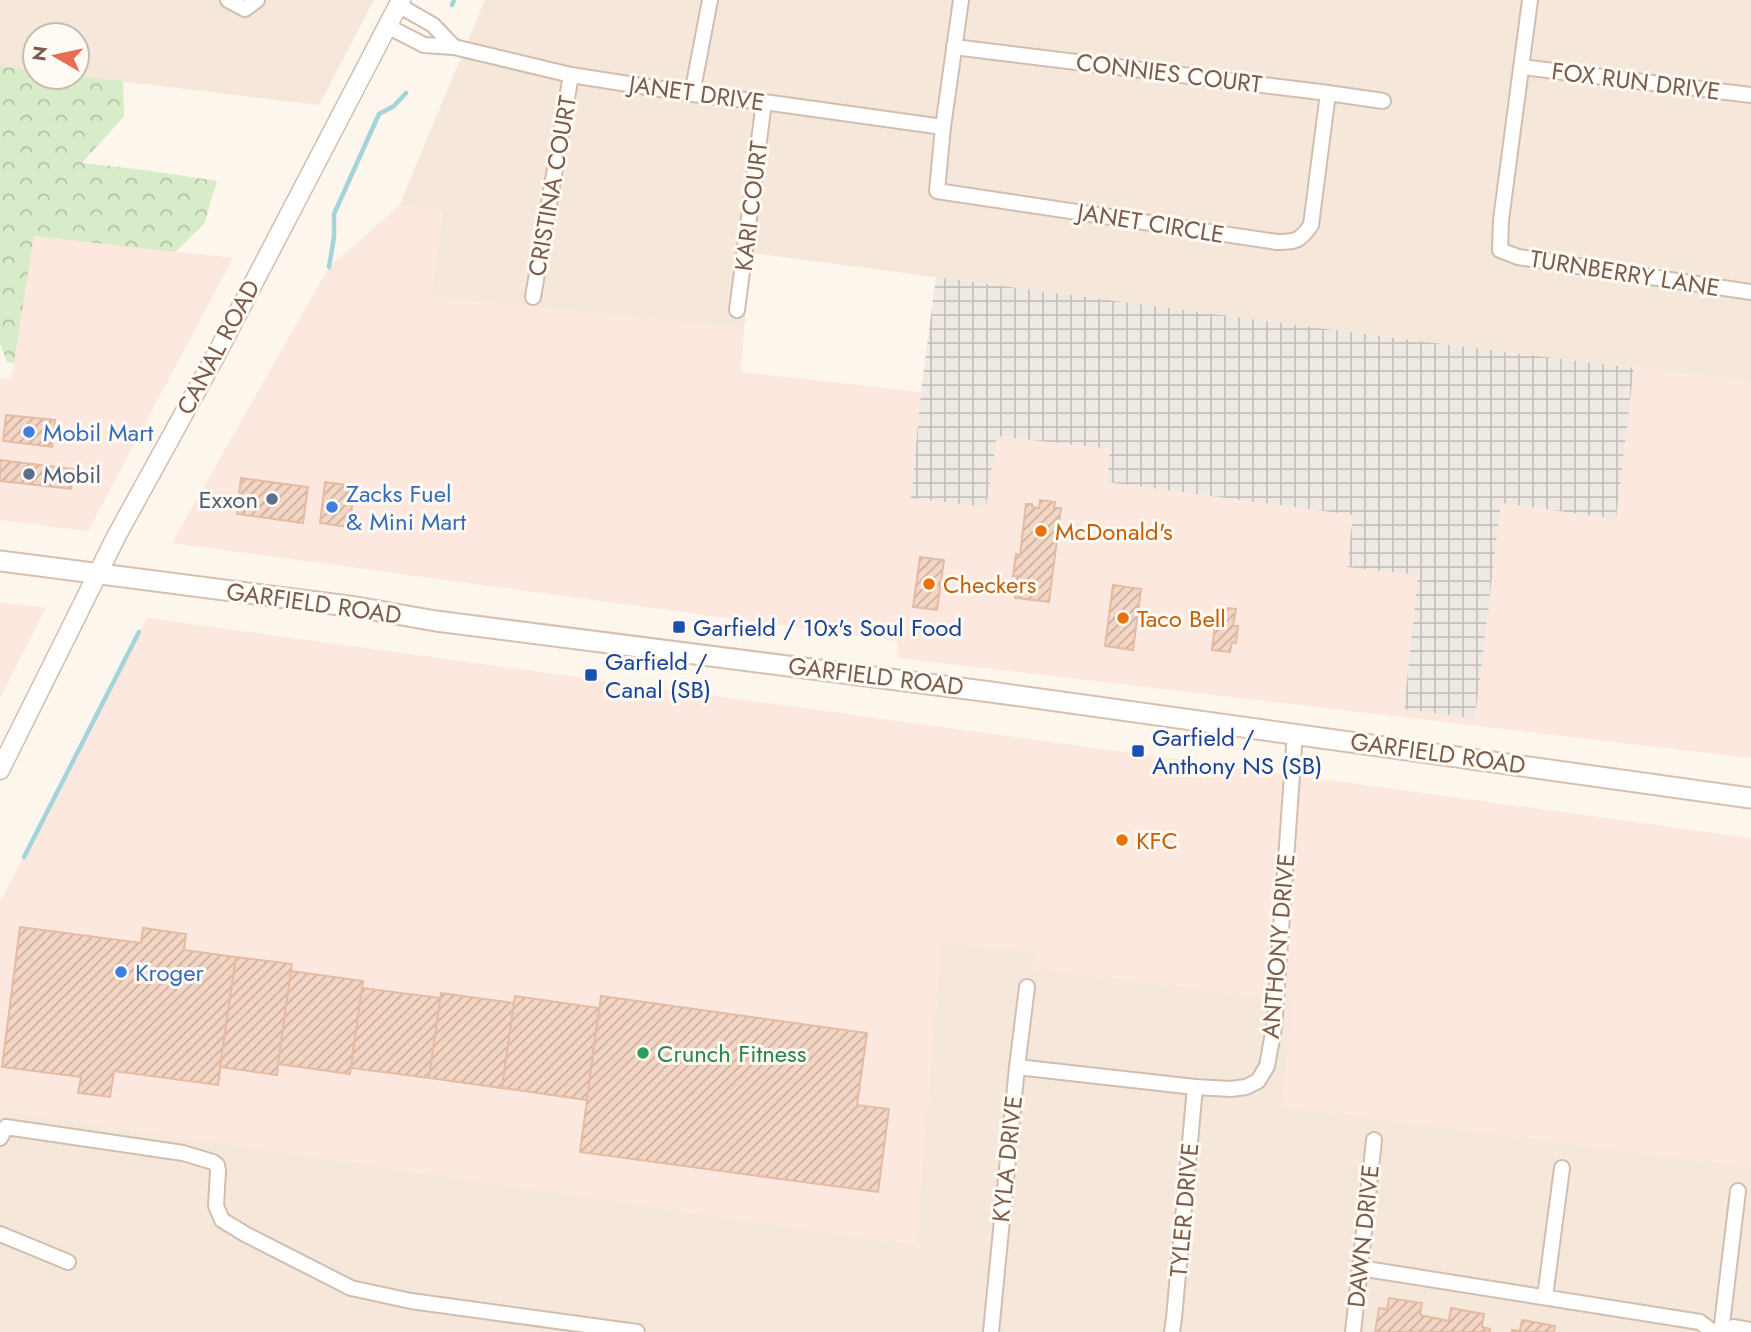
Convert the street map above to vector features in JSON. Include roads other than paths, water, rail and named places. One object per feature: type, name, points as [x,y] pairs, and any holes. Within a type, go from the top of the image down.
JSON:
[{"type":"main road","name":"GARFIELD ROAD","points":[[0,561],[356,607],[436,621],[918,682],[1751,798]]},
{"type":"street","points":[[228,0],[245,9],[257,0]]},
{"type":"street","points":[[692,94],[710,0]]},
{"type":"street","points":[[943,127],[961,0]]},
{"type":"street","points":[[1522,67],[1530,0]]},
{"type":"street","points":[[399,3],[433,25],[454,47]]},
{"type":"street","name":"CANAL ROAD","points":[[0,771],[117,535],[215,357],[399,3]]},
{"type":"street","name":"JANET DRIVE","points":[[387,26],[424,45],[454,47],[572,75],[692,94],[943,127]]},
{"type":"street","name":"CONNIES COURT","points":[[954,47],[1383,101]]},
{"type":"street","name":"FOX RUN DRIVE","points":[[1522,67],[1751,95]]},
{"type":"street","name":"TURNBERRY LANE","points":[[1522,67],[1501,220],[1500,250],[1518,257],[1751,292]]},
{"type":"street","name":"CRISTINA COURT","points":[[533,297],[572,75]]},
{"type":"street","name":"JANET CIRCLE","points":[[943,127],[937,191],[1278,243],[1302,239],[1311,225],[1328,93]]},
{"type":"street","name":"KARI COURT","points":[[737,310],[764,102]]},
{"type":"street","name":"ANTHONY DRIVE","points":[[1017,1066],[1195,1087],[1231,1089],[1247,1087],[1258,1081],[1267,1066],[1274,1028],[1294,733]]},
{"type":"street","name":"KYLA DRIVE","points":[[991,1332],[1027,987]]},
{"type":"street","name":"TYLER DRIVE","points":[[1172,1332],[1195,1087]]},
{"type":"street","points":[[1,1130],[183,1153],[212,1162],[217,1165],[218,1170],[216,1206],[222,1220],[351,1288],[411,1301],[637,1332]]},
{"type":"street","name":"DAWN DRIVE","points":[[1353,1332],[1374,1140]]},
{"type":"street","points":[[1545,1297],[1562,1168]]},
{"type":"street","points":[[1721,1332],[1738,1191]]},
{"type":"street","points":[[0,1234],[68,1262]]},
{"type":"street","points":[[1360,1268],[1700,1322],[1713,1332]]},
{"type":"street","points":[[1727,1332],[1733,1327],[1751,1330]]},
{"type":"waterway","points":[[452,5],[454,0]]},
{"type":"waterway","points":[[329,267],[334,237],[334,214],[379,114],[394,106],[406,93]]},
{"type":"waterway","points":[[24,857],[139,632]]},
{"type":"place","name":"Mobil Mart","points":[[29,432]]},
{"type":"place","name":"Mobil","points":[[29,474]]},
{"type":"place","name":"Exxon","points":[[272,499]]},
{"type":"place","name":"Zacks Fuel & Mini Mart","points":[[332,507]]},
{"type":"place","name":"McDonald's","points":[[1041,531]]},
{"type":"place","name":"Checkers","points":[[929,584]]},
{"type":"place","name":"Taco Bell","points":[[1123,618]]},
{"type":"place","name":"Garfield / 10x's Soul Food","points":[[679,627]]},
{"type":"place","name":"Garfield / Canal (SB)","points":[[591,675]]},
{"type":"place","name":"Garfield / Anthony NS (SB)","points":[[1138,751]]},
{"type":"place","name":"KFC","points":[[1122,840]]},
{"type":"place","name":"Kroger","points":[[121,972]]},
{"type":"place","name":"Crunch Fitness","points":[[643,1053]]}]
